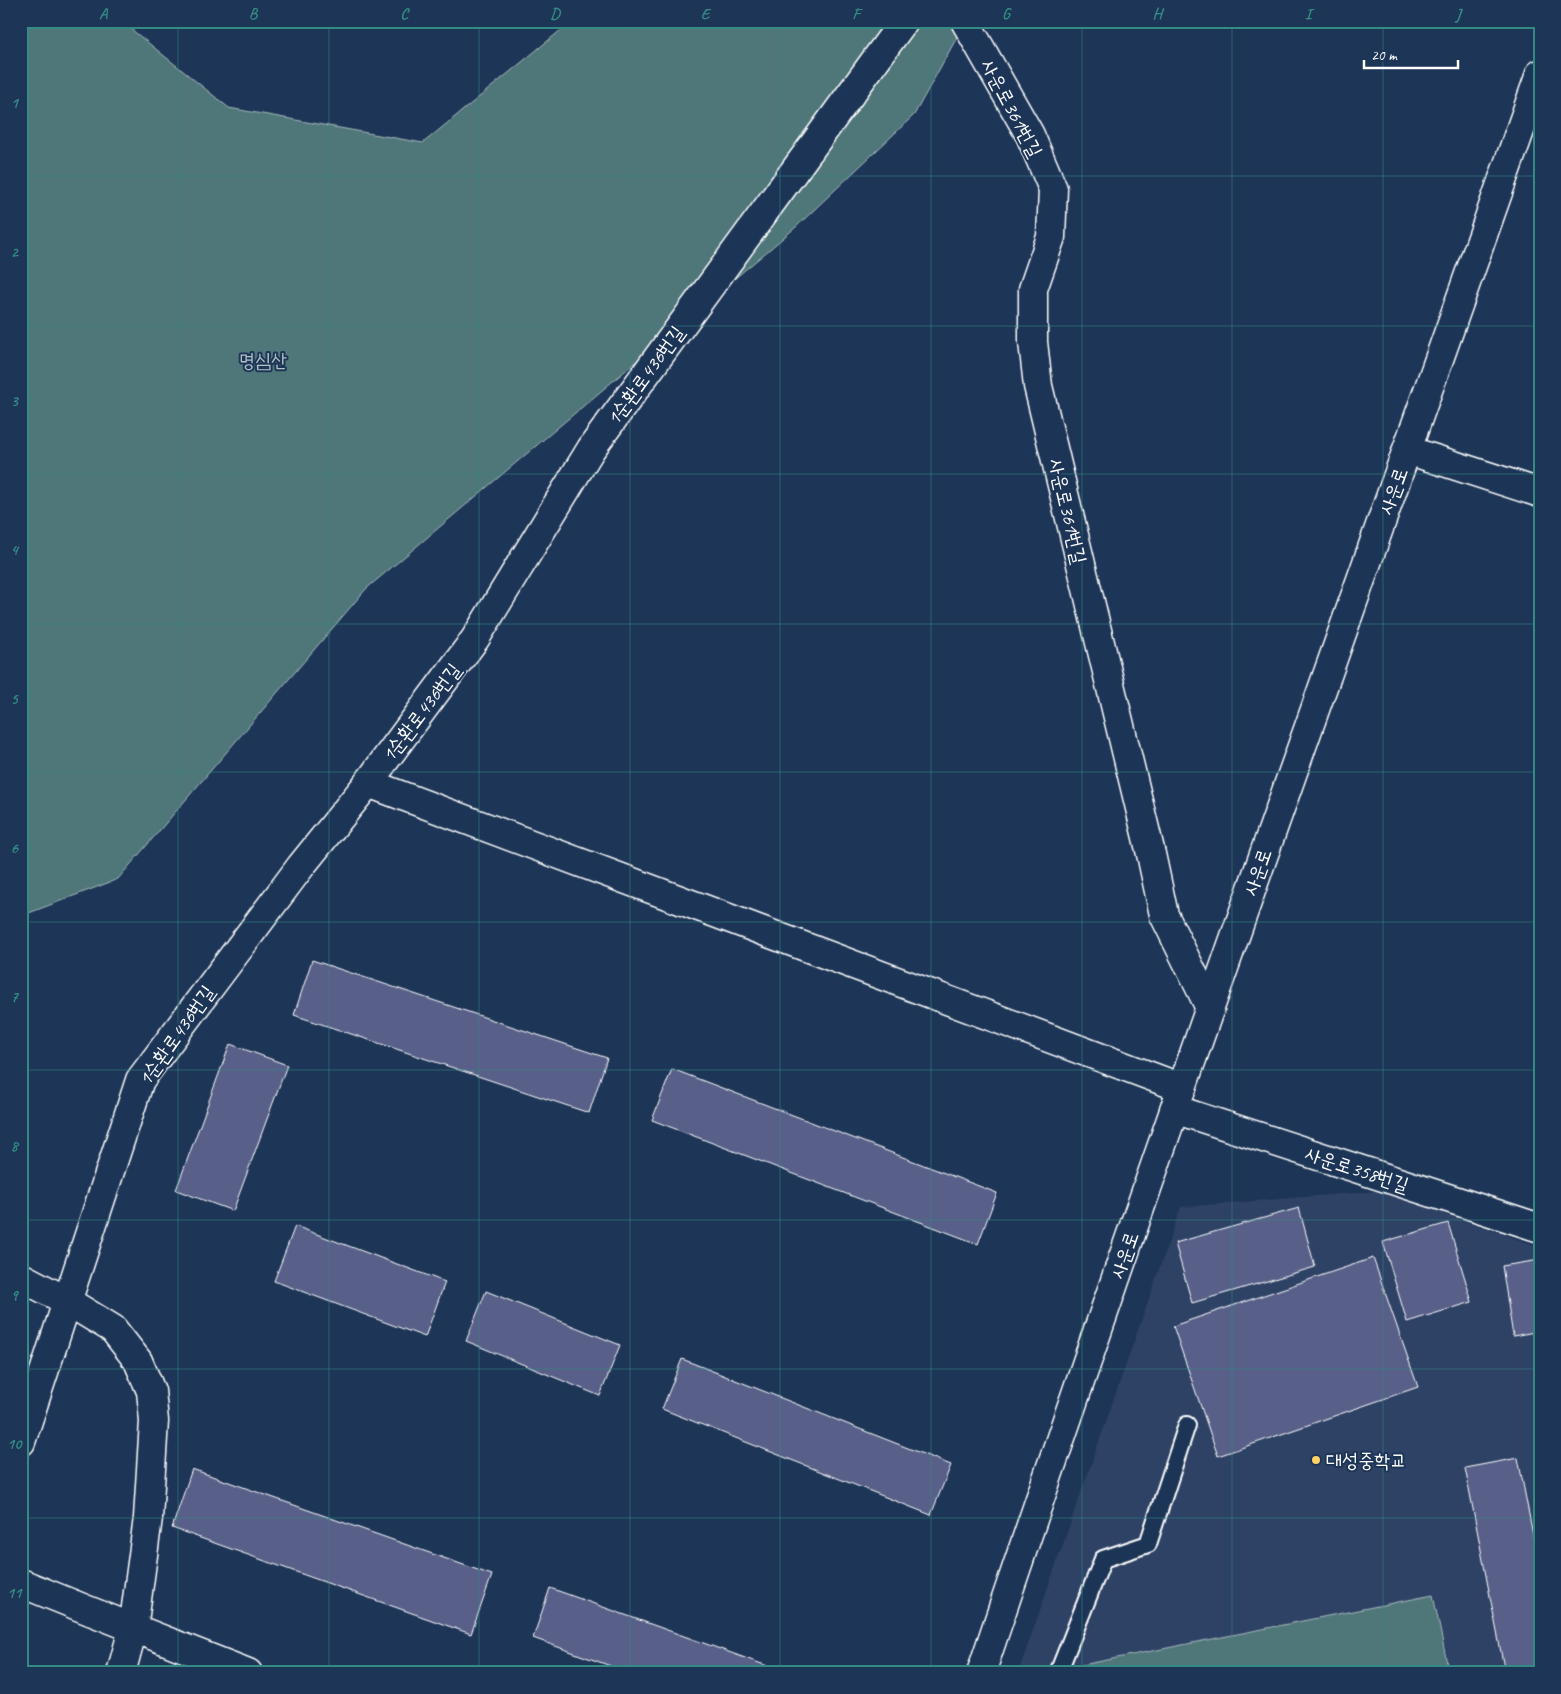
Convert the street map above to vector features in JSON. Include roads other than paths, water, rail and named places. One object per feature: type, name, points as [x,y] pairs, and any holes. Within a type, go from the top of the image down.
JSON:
[{"type":"street","name":"1순환로436번길","points":[[21,1442],[140,1080],[301,866],[368,783],[475,639],[591,449],[904,21]]},
{"type":"street","name":"사운로361번길","points":[[965,21],[1030,135],[1053,190],[1051,237],[1032,289],[1033,342],[1038,386],[1164,915],[1210,1008]]},
{"type":"street","name":"사운로","points":[[981,1673],[1084,1368],[1309,723],[1540,74]]},
{"type":"street","points":[[1407,450],[1540,493]]},
{"type":"street","name":"사운로358번길","points":[[368,783],[1178,1098],[1540,1228]]},
{"type":"street","points":[[21,1277],[67,1301],[113,1329],[138,1361],[151,1391],[154,1421],[148,1518],[133,1628],[121,1673]]},
{"type":"street","points":[[21,1583],[248,1673]]},
{"type":"lane","points":[[1058,1673],[1103,1559],[1148,1544],[1187,1425]]},
{"type":"place","name":"대성중학교","points":[[1316,1460]]},
{"type":"park label","name":"명심산","points":[[263,360]]}]
